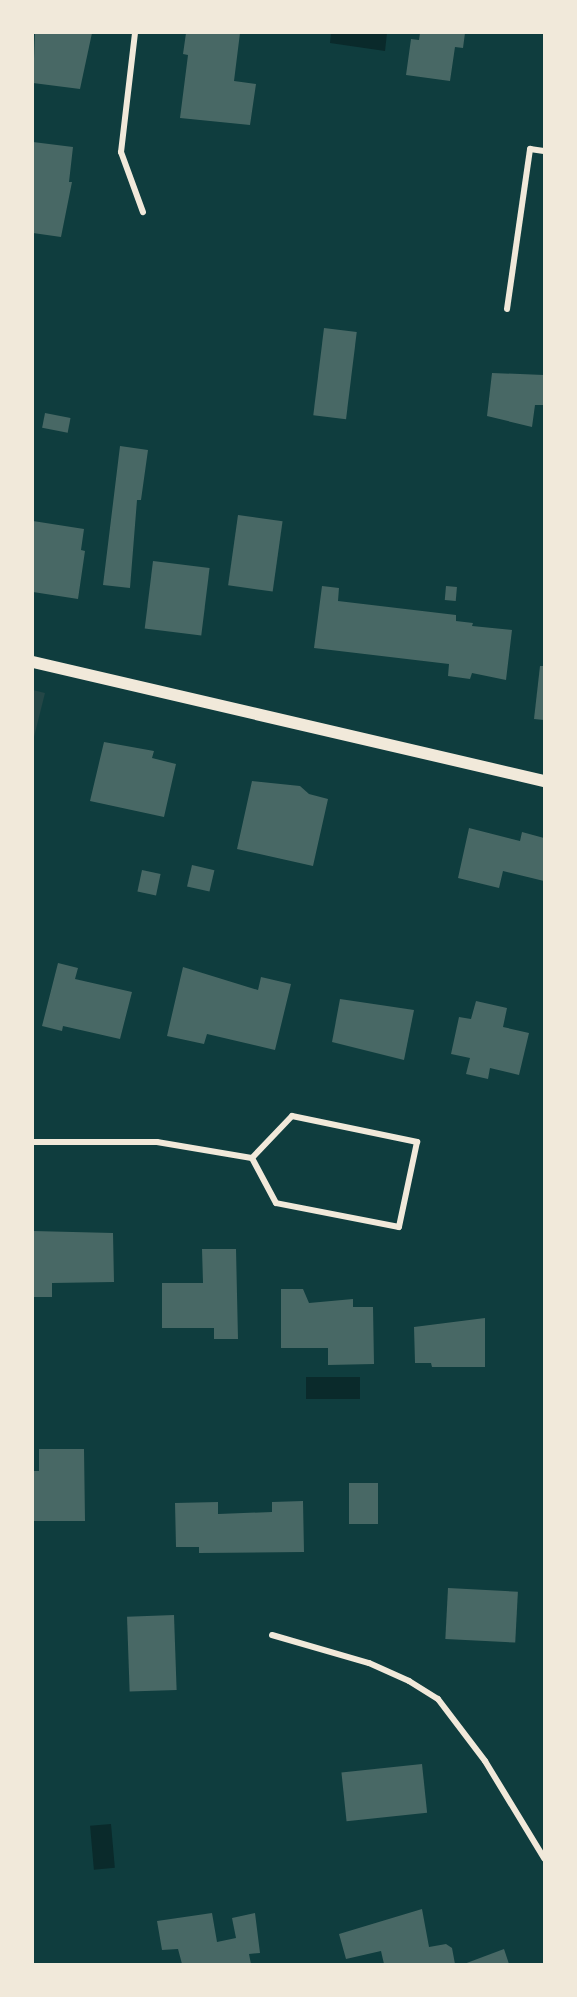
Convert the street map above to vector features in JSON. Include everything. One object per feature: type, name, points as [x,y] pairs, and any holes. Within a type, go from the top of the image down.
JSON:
[{"type":"main road","points":[[33,662],[544,781]]},
{"type":"street","points":[[135,33],[121,152],[143,212]]},
{"type":"street","points":[[507,309],[530,149],[544,150]]},
{"type":"street","points":[[292,1116],[417,1142],[399,1227],[276,1203],[252,1158],[292,1116]]},
{"type":"street","points":[[33,1142],[157,1142],[252,1158]]},
{"type":"street","points":[[272,1635],[369,1663],[409,1681],[438,1699],[466,1733],[544,1858]]},
{"type":"shaded area","points":[[331,33],[387,33],[385,51],[330,43]]},
{"type":"shaded area","points":[[33,690],[45,693],[33,741]]},
{"type":"shaded area","points":[[306,1377],[360,1377],[360,1399],[306,1399]]},
{"type":"shaded area","points":[[111,1824],[115,1868],[94,1870],[90,1826]]},
{"type":"building","points":[[35,33],[92,33],[80,89],[33,83]]},
{"type":"building","points":[[186,33],[240,33],[234,81],[256,84],[250,125],[180,118],[188,55],[183,54]]},
{"type":"building","points":[[420,33],[465,33],[463,48],[455,47],[450,81],[406,75],[411,39],[419,40]]},
{"type":"building","points":[[33,142],[73,147],[69,182],[72,182],[61,237],[33,233]]},
{"type":"building","points":[[324,328],[357,332],[346,419],[313,415]]},
{"type":"building","points":[[492,373],[544,375],[543,405],[535,405],[532,427],[487,416]]},
{"type":"building","points":[[45,413],[71,418],[68,433],[42,428]]},
{"type":"building","points":[[120,446],[148,450],[141,500],[137,500],[130,588],[103,585]]},
{"type":"building","points":[[238,515],[283,521],[273,592],[228,585]]},
{"type":"building","points":[[33,521],[84,529],[81,550],[85,551],[78,599],[33,592]]},
{"type":"building","points":[[153,561],[210,568],[201,635],[145,628]]},
{"type":"building","points":[[322,586],[339,588],[338,601],[456,615],[456,621],[473,623],[472,626],[512,630],[506,680],[472,673],[470,679],[448,676],[449,664],[314,648]]},
{"type":"building","points":[[446,586],[457,587],[456,601],[445,600]]},
{"type":"building","points":[[540,666],[544,666],[544,720],[534,719]]},
{"type":"building","points":[[104,742],[154,751],[152,758],[176,764],[164,817],[90,801]]},
{"type":"building","points":[[252,781],[300,786],[309,794],[328,799],[313,866],[237,849]]},
{"type":"building","points":[[469,828],[520,841],[522,832],[544,838],[544,881],[503,871],[499,888],[458,878]]},
{"type":"building","points":[[192,865],[214,870],[209,892],[187,886]]},
{"type":"building","points":[[142,870],[161,874],[156,895],[137,892]]},
{"type":"building","points":[[58,963],[78,968],[75,979],[132,992],[120,1039],[63,1026],[62,1031],[42,1026]]},
{"type":"building","points":[[183,967],[258,990],[261,977],[291,984],[275,1050],[207,1034],[204,1044],[167,1036]]},
{"type":"building","points":[[340,999],[414,1010],[404,1060],[332,1042]]},
{"type":"building","points":[[476,1001],[507,1008],[503,1027],[529,1033],[519,1075],[490,1068],[488,1079],[466,1074],[470,1058],[451,1054],[459,1017],[471,1019]]},
{"type":"building","points":[[33,1231],[113,1233],[114,1282],[52,1283],[52,1297],[33,1297]]},
{"type":"building","points":[[202,1249],[236,1249],[238,1339],[214,1339],[214,1328],[162,1328],[162,1283],[203,1283]]},
{"type":"building","points":[[281,1289],[303,1289],[309,1303],[353,1299],[353,1307],[373,1307],[374,1364],[328,1365],[328,1348],[281,1348]]},
{"type":"building","points":[[485,1318],[485,1367],[432,1367],[431,1363],[415,1363],[414,1327]]},
{"type":"building","points":[[39,1449],[84,1449],[85,1521],[33,1521],[33,1471],[39,1471]]},
{"type":"building","points":[[349,1483],[378,1483],[378,1524],[349,1524]]},
{"type":"building","points":[[303,1501],[304,1552],[199,1553],[199,1547],[176,1547],[175,1503],[218,1502],[218,1514],[272,1512],[272,1502]]},
{"type":"building","points":[[448,1588],[518,1592],[515,1643],[445,1639]]},
{"type":"building","points":[[174,1615],[177,1690],[130,1692],[127,1617]]},
{"type":"building","points":[[422,1764],[427,1813],[347,1821],[341,1772]]},
{"type":"building","points":[[422,1909],[429,1947],[446,1944],[452,1948],[455,1964],[384,1964],[381,1951],[346,1959],[339,1934]]},
{"type":"building","points":[[212,1913],[217,1942],[236,1938],[232,1918],[255,1913],[260,1953],[249,1954],[251,1964],[182,1964],[178,1949],[162,1950],[157,1921]]},
{"type":"building","points":[[504,1949],[509,1964],[464,1964]]}]
